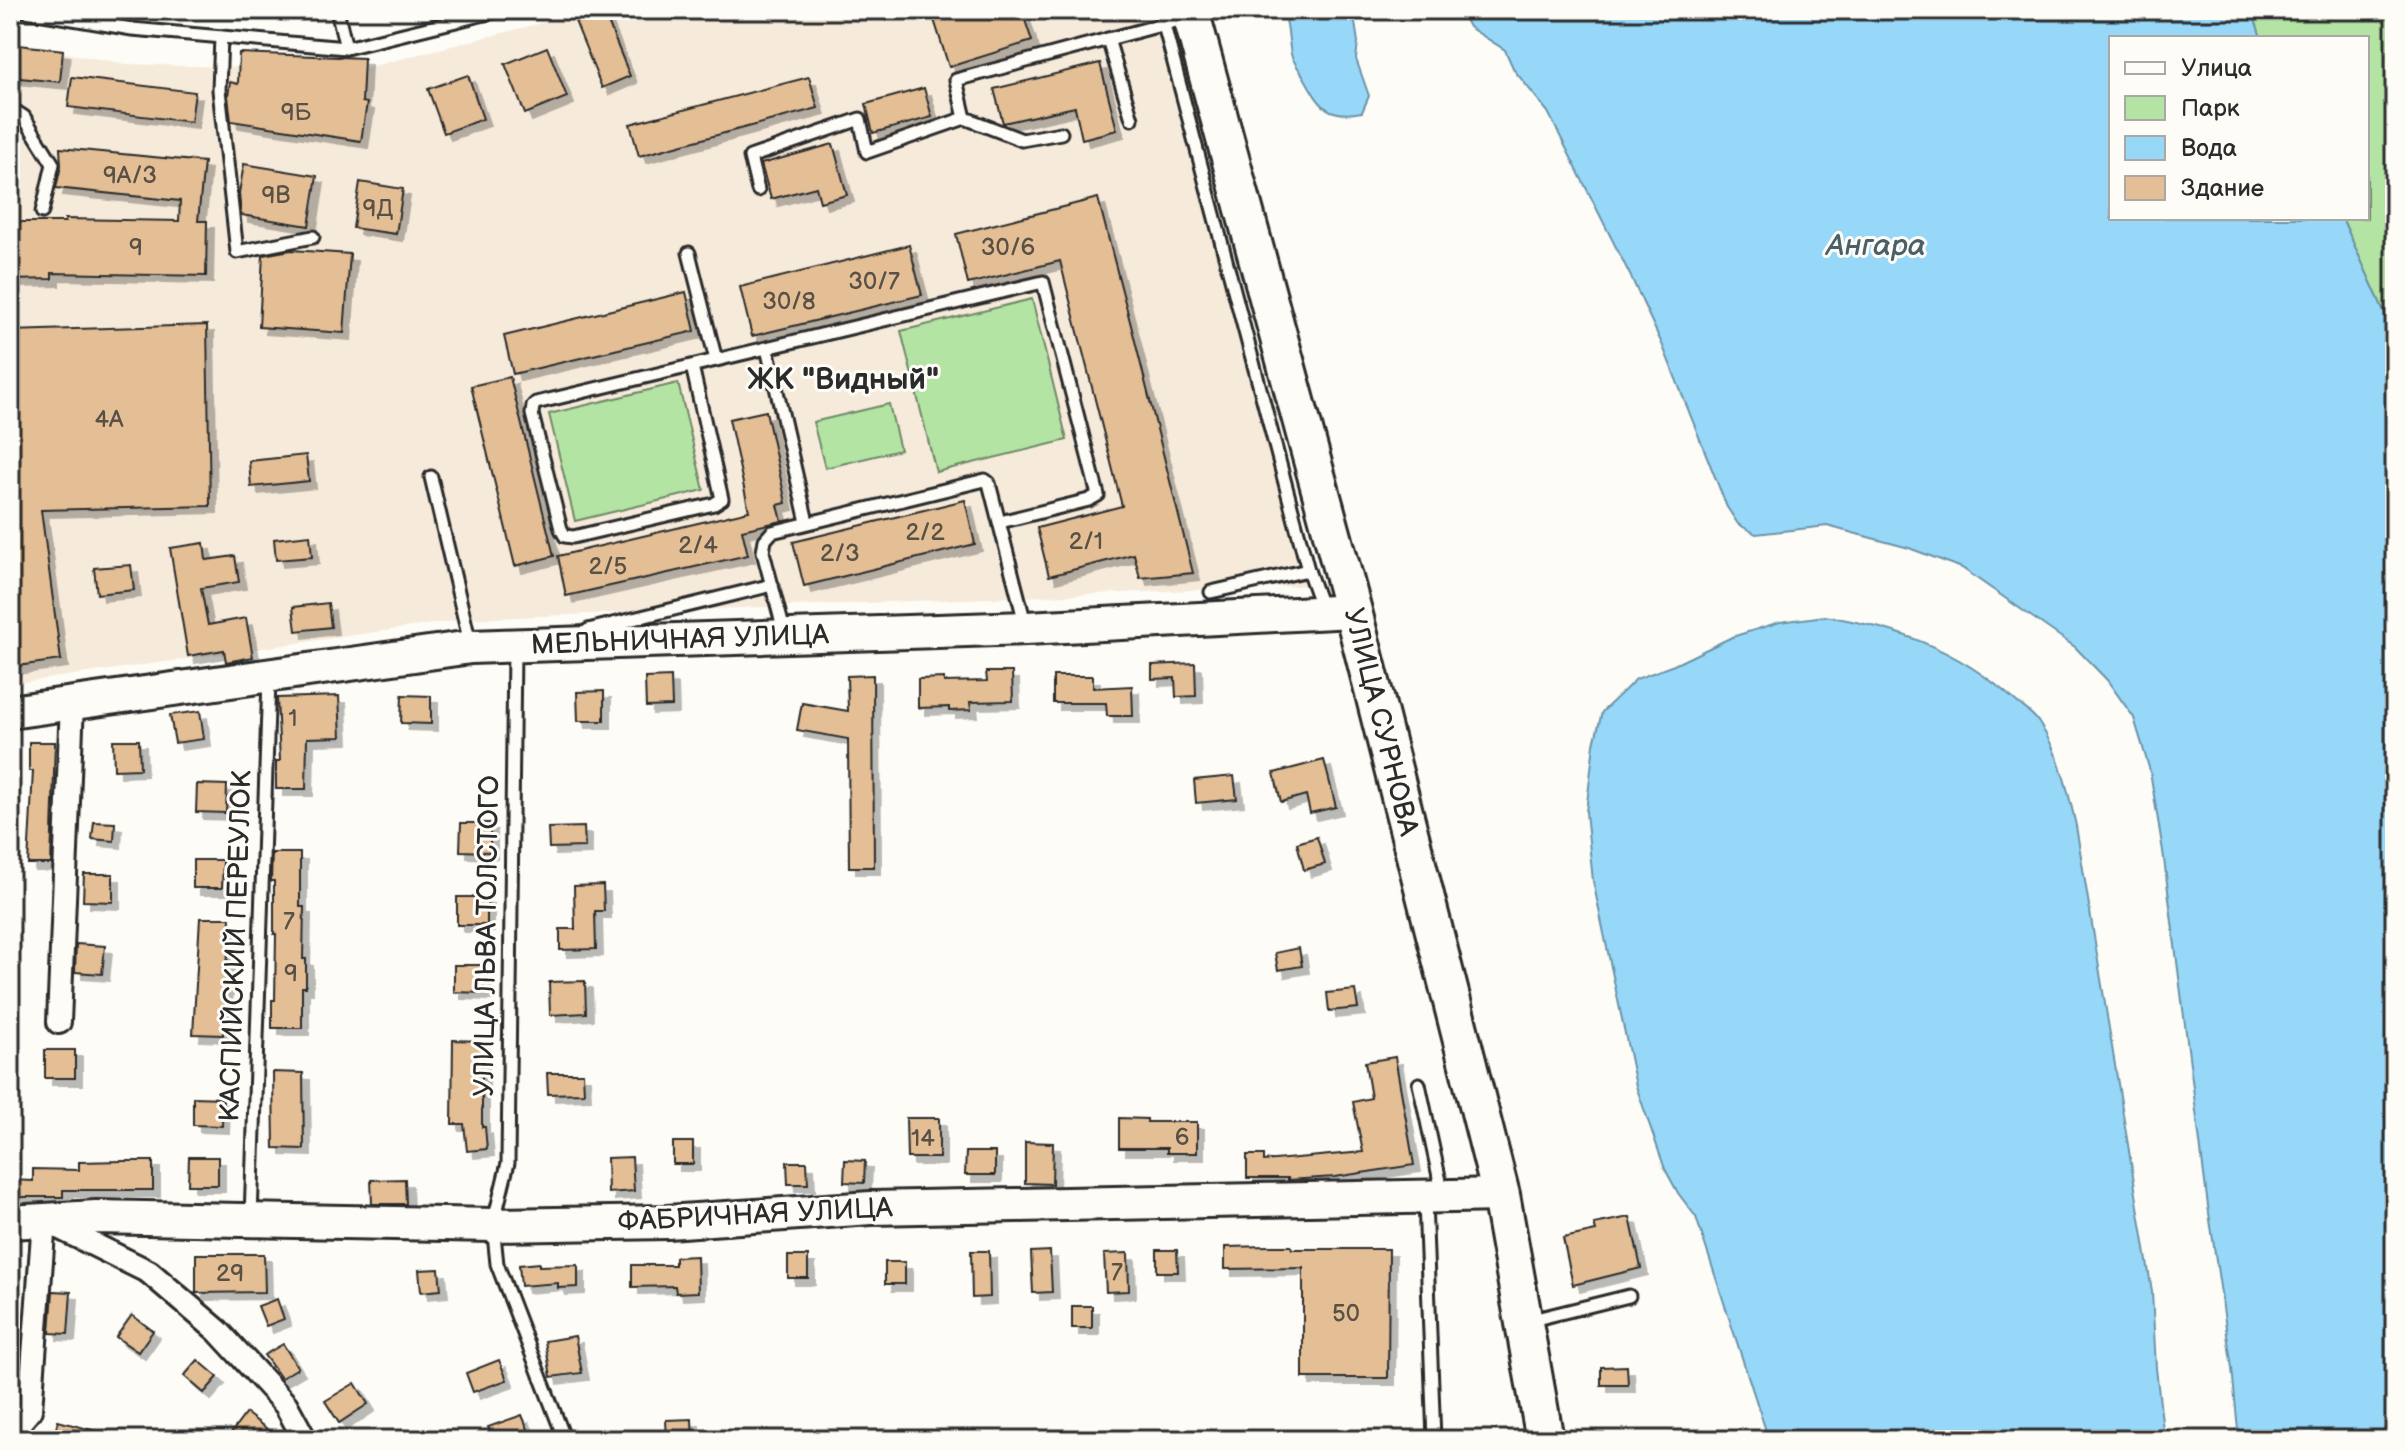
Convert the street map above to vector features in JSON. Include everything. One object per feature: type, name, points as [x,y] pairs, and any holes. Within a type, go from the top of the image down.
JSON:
[{"type":"main road","name":"УЛИЦА СУРНОВА","points":[[1184,14],[1338,612],[1501,1195],[1545,1440]]},
{"type":"main road","name":"УЛИЦА СУРНОВА","points":[[1184,14],[1374,602],[1515,1197],[1552,1375],[1560,1440]]},
{"type":"street","name":"МЕЛЬНИЧНАЯ УЛИЦА","points":[[10,712],[471,647],[1026,628],[1338,612]]},
{"type":"street","points":[[59,1022],[72,703]]},
{"type":"street","name":"ФАБРИЧНАЯ УЛИЦА","points":[[10,1222],[96,1217],[493,1225],[667,1222],[871,1208],[1501,1195]]},
{"type":"street","points":[[10,1424],[19,1423],[30,1410],[44,1220],[149,1272],[218,1331],[286,1405],[305,1440]]},
{"type":"lane","points":[[20,10],[132,29],[346,48],[501,10]]},
{"type":"lane","points":[[337,10],[346,48]]},
{"type":"lane","points":[[965,118],[956,80],[1108,39],[1184,14],[1308,570],[1338,612]]},
{"type":"lane","points":[[221,37],[219,90],[237,252],[313,237]]},
{"type":"lane","points":[[1108,39],[1132,119]]},
{"type":"lane","points":[[10,108],[24,117],[53,164],[42,212]]},
{"type":"lane","points":[[758,190],[750,157],[860,119],[867,152],[965,118],[1022,140],[1061,133]]},
{"type":"lane","points":[[689,253],[716,360]]},
{"type":"lane","points":[[692,366],[722,499],[714,504],[602,531],[565,536],[532,414],[533,406],[541,402],[1043,282],[1098,495],[1089,500],[1000,522]]},
{"type":"lane","points":[[767,348],[807,522]]},
{"type":"lane","points":[[431,477],[471,647]]},
{"type":"lane","points":[[785,636],[763,552],[765,540],[776,529],[985,480],[989,483],[1000,522],[1026,628]]},
{"type":"lane","points":[[1211,592],[1308,570]]},
{"type":"lane","points":[[520,645],[772,585]]},
{"type":"lane","name":"УЛИЦА ЛЬВА ТОЛСТОГО","points":[[520,645],[508,1163],[493,1225],[497,1264],[565,1440]]},
{"type":"lane","name":"КАСПИЙСКИЙ ПЕРЕУЛОК","points":[[251,1219],[269,675]]},
{"type":"lane","points":[[1419,1084],[1434,1196],[1434,1440]]},
{"type":"lane","points":[[1540,1318],[1629,1296]]},
{"type":"shaded area","points":[[592,10],[1160,10],[1317,585],[467,619],[10,684],[10,43],[126,64],[353,71]]},
{"type":"green space","points":[[2252,10],[2395,10],[2395,336],[2343,220],[2369,220],[2369,36],[2260,36]]},
{"type":"green space","points":[[1032,299],[1067,440],[936,472],[901,331]]},
{"type":"green space","points":[[678,383],[704,490],[575,521],[549,414]]},
{"type":"green space","points":[[889,404],[900,450],[825,468],[813,422]]},
{"type":"water","points":[[1283,10],[1353,10],[1358,42],[1356,59],[1369,96],[1362,112],[1340,114],[1320,103],[1292,57]]},
{"type":"water","name":"Ангара","points":[[1460,10],[2252,10],[2260,36],[2109,36],[2109,220],[2343,220],[2395,336],[2395,1440],[2239,1440],[2163,851],[2150,771],[2134,718],[2107,680],[2075,647],[1962,568],[1909,548],[1827,526],[1756,534],[1738,524],[1727,507],[1662,344],[1548,112],[1514,70],[1505,50],[1469,27]]},
{"type":"water","points":[[1825,616],[1901,634],[1969,666],[2034,716],[2058,760],[2076,826],[2152,1292],[2164,1440],[1769,1440],[1696,1217],[1665,1169],[1636,1086],[1593,881],[1586,812],[1594,744],[1602,712],[1636,679],[1674,665],[1732,637],[1780,622]]},
{"type":"building","points":[[603,10],[630,76],[602,88],[575,21]]},
{"type":"building","points":[[931,10],[1009,10],[1010,18],[1023,14],[1032,41],[949,67]]},
{"type":"building","points":[[10,44],[63,50],[60,82],[10,77]]},
{"type":"building","points":[[547,47],[567,97],[525,114],[505,64]]},
{"type":"building","points":[[239,53],[364,58],[362,102],[367,103],[361,141],[231,121],[228,96],[230,82],[238,84]]},
{"type":"building","points":[[1100,63],[1117,130],[1082,139],[1075,107],[1003,123],[994,89]]},
{"type":"building","points":[[468,75],[483,119],[444,133],[428,89]]},
{"type":"building","points":[[72,77],[195,92],[191,122],[68,107]]},
{"type":"building","points":[[809,77],[818,108],[639,156],[630,124]]},
{"type":"building","points":[[924,88],[932,117],[873,133],[866,104]]},
{"type":"building","points":[[833,144],[847,195],[820,202],[816,187],[771,199],[761,164]]},
{"type":"building","points":[[60,148],[204,162],[198,221],[207,221],[206,276],[52,273],[52,279],[10,280],[10,222],[65,222],[65,219],[179,221],[180,201],[56,188],[61,166]]},
{"type":"building","points":[[244,164],[317,176],[309,226],[241,215],[239,193]]},
{"type":"building","points":[[360,182],[403,189],[396,234],[353,228]]},
{"type":"building","points":[[1098,198],[1193,573],[1140,578],[1134,554],[1049,576],[1037,528],[1122,506],[1060,261],[968,284],[956,234]]},
{"type":"building","points":[[909,245],[922,295],[752,336],[740,287]]},
{"type":"building","points":[[291,250],[350,254],[344,333],[259,327],[263,255]]},
{"type":"building","points":[[686,292],[695,331],[513,374],[504,336]]},
{"type":"building","points":[[207,325],[210,506],[41,510],[61,660],[10,667],[10,331]]},
{"type":"building","points":[[510,377],[554,556],[515,566],[471,386]]},
{"type":"building","points":[[766,411],[786,503],[778,505],[782,521],[742,530],[748,555],[566,596],[558,556],[749,511],[729,419]]},
{"type":"building","points":[[306,455],[309,481],[251,487],[249,461]]},
{"type":"building","points":[[965,500],[975,544],[804,586],[793,542]]},
{"type":"building","points":[[310,535],[312,557],[276,560],[274,539]]},
{"type":"building","points":[[204,543],[206,560],[235,556],[239,582],[201,588],[208,625],[246,618],[253,657],[226,662],[224,650],[188,656],[170,548]]},
{"type":"building","points":[[131,565],[134,590],[97,594],[94,568]]},
{"type":"building","points":[[328,603],[331,627],[296,631],[293,607]]},
{"type":"building","points":[[1195,663],[1196,696],[1176,697],[1175,678],[1152,679],[1152,665]]},
{"type":"building","points":[[986,672],[1012,672],[1013,701],[970,702],[971,710],[918,708],[918,679],[987,681]]},
{"type":"building","points":[[873,675],[874,867],[849,867],[848,739],[797,730],[802,703],[848,711],[847,676]]},
{"type":"building","points":[[1053,676],[1093,676],[1093,688],[1132,686],[1133,716],[1107,716],[1106,703],[1053,703]]},
{"type":"building","points":[[671,677],[672,706],[646,707],[645,678]]},
{"type":"building","points":[[604,691],[604,721],[578,721],[577,692]]},
{"type":"building","points":[[402,695],[431,696],[431,724],[401,723]]},
{"type":"building","points":[[339,696],[341,737],[307,738],[306,789],[276,789],[276,761],[280,761],[277,698]]},
{"type":"building","points":[[200,711],[204,739],[175,743],[170,715]]},
{"type":"building","points":[[113,740],[139,740],[140,769],[114,770]]},
{"type":"building","points":[[29,742],[55,742],[51,864],[28,864],[33,771],[29,771]]},
{"type":"building","points":[[1324,760],[1336,807],[1310,813],[1306,795],[1281,802],[1274,773]]},
{"type":"building","points":[[1234,776],[1237,799],[1196,803],[1194,780]]},
{"type":"building","points":[[197,784],[227,785],[226,813],[196,812]]},
{"type":"building","points":[[94,822],[115,823],[114,841],[92,839]]},
{"type":"building","points":[[461,823],[490,823],[490,852],[460,851]]},
{"type":"building","points":[[584,827],[585,847],[549,848],[548,828]]},
{"type":"building","points":[[1317,837],[1325,864],[1304,870],[1297,843]]},
{"type":"building","points":[[272,853],[300,853],[300,907],[304,907],[303,959],[306,959],[302,1028],[272,1028],[276,934]]},
{"type":"building","points":[[193,860],[223,860],[222,888],[193,888]]},
{"type":"building","points":[[84,874],[113,874],[113,902],[83,901]]},
{"type":"building","points":[[603,885],[604,911],[595,911],[596,949],[560,950],[560,929],[575,929],[574,886]]},
{"type":"building","points":[[457,897],[487,897],[487,925],[457,925]]},
{"type":"building","points":[[200,918],[230,918],[223,1035],[193,1034]]},
{"type":"building","points":[[76,944],[105,946],[102,974],[75,972]]},
{"type":"building","points":[[1299,948],[1302,966],[1278,970],[1275,953]]},
{"type":"building","points":[[454,965],[484,965],[484,993],[454,992]]},
{"type":"building","points":[[585,981],[586,1013],[550,1015],[549,982]]},
{"type":"building","points":[[1355,990],[1358,1008],[1329,1011],[1327,993]]},
{"type":"building","points":[[453,1040],[482,1041],[482,1127],[485,1127],[487,1149],[467,1151],[464,1124],[452,1124]]},
{"type":"building","points":[[45,1050],[75,1050],[75,1078],[45,1078]]},
{"type":"building","points":[[1395,1057],[1414,1165],[1335,1177],[1288,1180],[1247,1178],[1247,1155],[1264,1155],[1264,1161],[1363,1152],[1353,1102],[1371,1098],[1365,1062]]},
{"type":"building","points":[[273,1072],[303,1073],[304,1149],[274,1148]]},
{"type":"building","points":[[547,1073],[583,1073],[584,1093],[548,1094]]},
{"type":"building","points":[[193,1097],[223,1098],[222,1126],[193,1125]]},
{"type":"building","points":[[906,1118],[939,1118],[939,1158],[907,1158]]},
{"type":"building","points":[[1119,1118],[1147,1119],[1147,1122],[1197,1122],[1197,1153],[1167,1153],[1167,1148],[1119,1148]]},
{"type":"building","points":[[673,1142],[693,1142],[693,1164],[673,1164]]},
{"type":"building","points":[[1025,1142],[1053,1143],[1052,1184],[1025,1183]]},
{"type":"building","points":[[966,1152],[995,1152],[995,1175],[965,1175]]},
{"type":"building","points":[[189,1157],[218,1157],[218,1185],[188,1185]]},
{"type":"building","points":[[632,1157],[634,1191],[608,1193],[607,1158]]},
{"type":"building","points":[[845,1160],[865,1161],[864,1183],[844,1182]]},
{"type":"building","points":[[153,1161],[153,1190],[63,1190],[63,1197],[10,1197],[10,1180],[33,1181],[33,1169],[79,1170],[79,1162]]},
{"type":"building","points":[[787,1162],[807,1162],[808,1184],[788,1184]]},
{"type":"building","points":[[405,1179],[406,1204],[372,1204],[371,1180]]},
{"type":"building","points":[[1630,1217],[1641,1268],[1573,1285],[1563,1238],[1596,1231],[1594,1224]]},
{"type":"building","points":[[1291,1246],[1292,1249],[1389,1249],[1388,1378],[1303,1378],[1303,1268],[1225,1269],[1225,1247]]},
{"type":"building","points":[[1157,1250],[1177,1250],[1178,1272],[1157,1272]]},
{"type":"building","points":[[971,1251],[989,1251],[990,1297],[972,1298]]},
{"type":"building","points":[[1050,1251],[1052,1292],[1033,1293],[1031,1252]]},
{"type":"building","points":[[1128,1253],[1129,1291],[1106,1292],[1104,1254]]},
{"type":"building","points":[[196,1254],[264,1254],[265,1292],[196,1293]]},
{"type":"building","points":[[697,1256],[698,1292],[676,1293],[675,1286],[632,1287],[632,1265],[675,1265],[675,1257]]},
{"type":"building","points":[[788,1256],[808,1256],[808,1278],[788,1278]]},
{"type":"building","points":[[885,1262],[905,1262],[905,1284],[885,1284]]},
{"type":"building","points":[[539,1263],[539,1266],[578,1265],[578,1287],[558,1288],[558,1283],[521,1286],[519,1265]]},
{"type":"building","points":[[439,1269],[441,1290],[421,1292],[419,1270]]},
{"type":"building","points":[[53,1291],[71,1292],[68,1334],[50,1333]]},
{"type":"building","points":[[277,1299],[284,1319],[266,1326],[258,1306]]},
{"type":"building","points":[[1072,1306],[1092,1306],[1092,1328],[1072,1328]]},
{"type":"building","points":[[132,1315],[153,1331],[138,1352],[116,1337]]},
{"type":"building","points":[[575,1336],[582,1373],[551,1377],[545,1341]]},
{"type":"building","points":[[283,1344],[298,1368],[281,1378],[264,1355]]},
{"type":"building","points":[[198,1360],[218,1377],[204,1393],[184,1376]]},
{"type":"building","points":[[499,1360],[507,1380],[473,1392],[466,1373]]},
{"type":"building","points":[[1627,1366],[1628,1385],[1601,1385],[1601,1367]]},
{"type":"building","points":[[355,1383],[368,1404],[339,1423],[325,1401]]},
{"type":"building","points":[[246,1413],[267,1429],[259,1440],[226,1440]]},
{"type":"building","points":[[522,1415],[530,1434],[513,1440],[493,1440],[488,1427]]},
{"type":"building","points":[[692,1419],[693,1440],[667,1440],[666,1420]]},
{"type":"building","points":[[58,1421],[111,1435],[110,1440],[53,1440]]},
{"type":"district","name":"ЖК \"Видный\"","points":[[843,380]]}]
